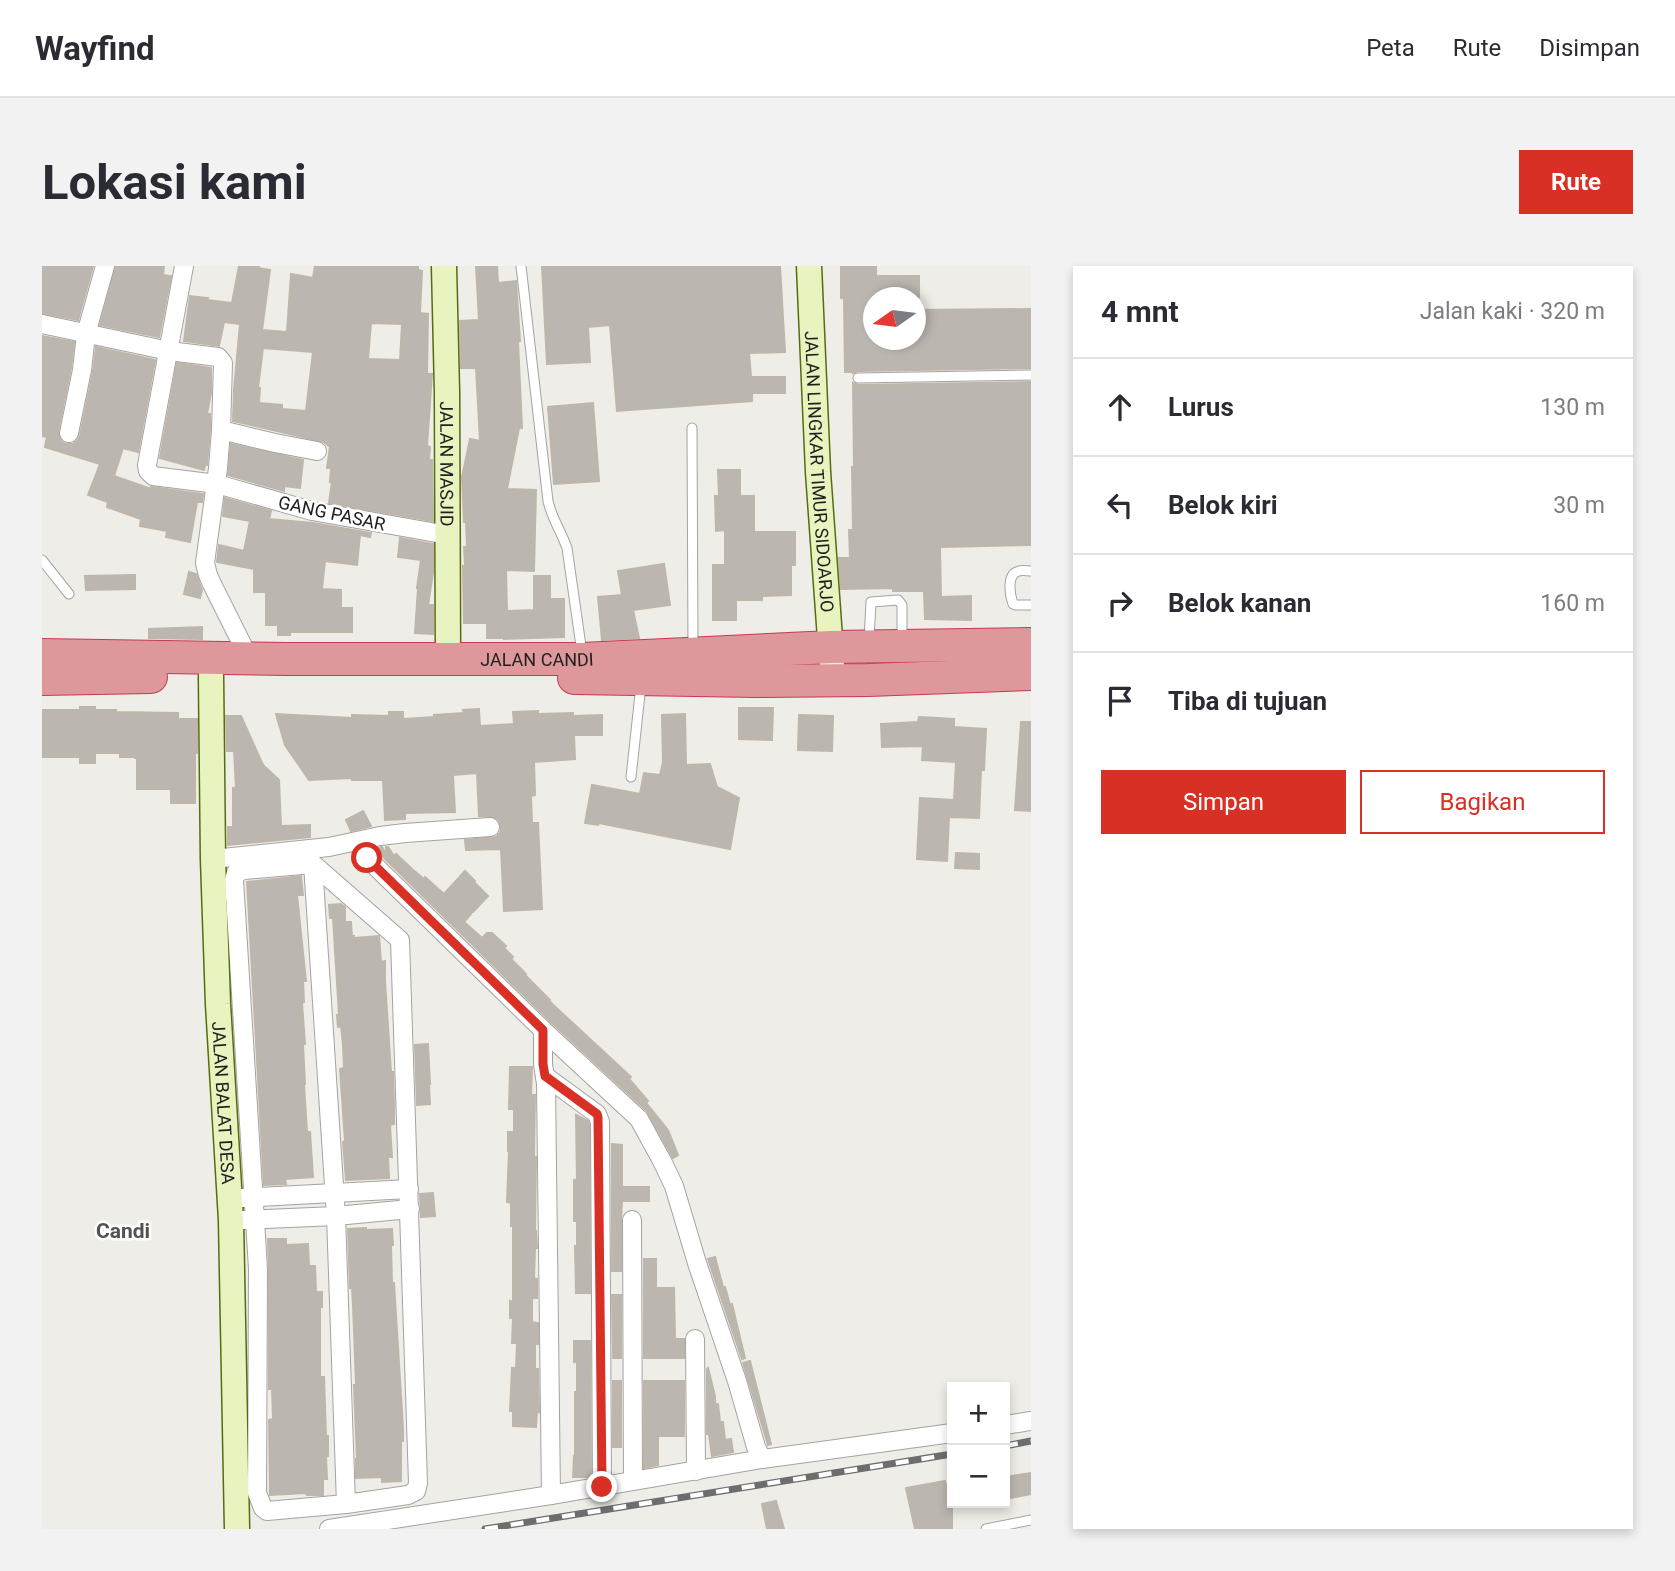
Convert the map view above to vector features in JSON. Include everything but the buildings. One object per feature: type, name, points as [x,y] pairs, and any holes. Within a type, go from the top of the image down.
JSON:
[{"type":"highway","name":"JALAN CANDI","points":[[42,654],[448,660],[582,659],[831,648],[1031,644]]},
{"type":"highway","name":"JALAN CANDI","points":[[42,679],[309,676],[755,681],[1031,674]]},
{"type":"street","points":[[69,433],[82,370],[86,334],[104,266]]},
{"type":"street","points":[[169,351],[184,266]]},
{"type":"street","name":"JALAN MASJID","points":[[444,266],[448,660]]},
{"type":"street","name":"JALAN LINGKAR TIMUR SIDOARJO","points":[[809,266],[818,472],[833,680]]},
{"type":"street","points":[[42,324],[169,351],[221,359],[223,372],[217,484],[205,563],[208,575],[248,658]]},
{"type":"street","name":"GANG PASAR","points":[[169,351],[147,465],[153,476],[217,484],[312,511],[448,535]]},
{"type":"street","points":[[221,429],[317,451]]},
{"type":"street","name":"JALAN BALAT DESA","points":[[212,676],[213,859],[218,1004],[242,1209],[237,1529]]},
{"type":"street","points":[[213,859],[329,847],[380,836],[490,827]]},
{"type":"street","points":[[355,843],[543,1037],[639,1119],[674,1186],[761,1459]]},
{"type":"street","points":[[313,864],[336,1216],[346,1504]]},
{"type":"street","points":[[313,864],[400,940],[418,1486],[412,1494],[346,1504],[267,1511],[262,1508],[257,1493],[258,1269],[242,1209],[234,876],[244,870],[313,864]]},
{"type":"street","points":[[543,1037],[551,1495]]},
{"type":"street","points":[[544,1070],[597,1114],[600,1122],[602,1487]]},
{"type":"street","points":[[242,1209],[334,1192],[409,1189]]},
{"type":"street","points":[[242,1209],[336,1216],[410,1209]]},
{"type":"street","points":[[632,1220],[634,1480]]},
{"type":"street","points":[[695,1339],[696,1471]]},
{"type":"street","points":[[1010,1424],[1031,1421]]},
{"type":"street","points":[[329,1529],[602,1487],[761,1459],[947,1434]]},
{"type":"lane","points":[[521,266],[548,501],[554,522],[567,548],[582,659]]},
{"type":"lane","points":[[858,378],[1031,375]]},
{"type":"lane","points":[[692,428],[693,653]]},
{"type":"lane","points":[[42,560],[69,593]]},
{"type":"lane","points":[[1031,570],[1018,571],[1012,574],[1010,579],[1013,604],[1031,605]]},
{"type":"lane","points":[[868,647],[869,605],[873,601],[898,600],[901,602],[902,646]]},
{"type":"lane","points":[[631,777],[641,680]]},
{"type":"lane","points":[[986,1529],[1031,1520]]},
{"type":"railway","points":[[1010,1445],[1031,1441]]},
{"type":"railway","points":[[485,1529],[947,1455]]},
{"type":"district","name":"Candi","points":[[123,1231]]},
{"type":"route","points":[[367,858],[543,1030],[545,1076],[597,1114],[600,1122],[602,1487]]}]
